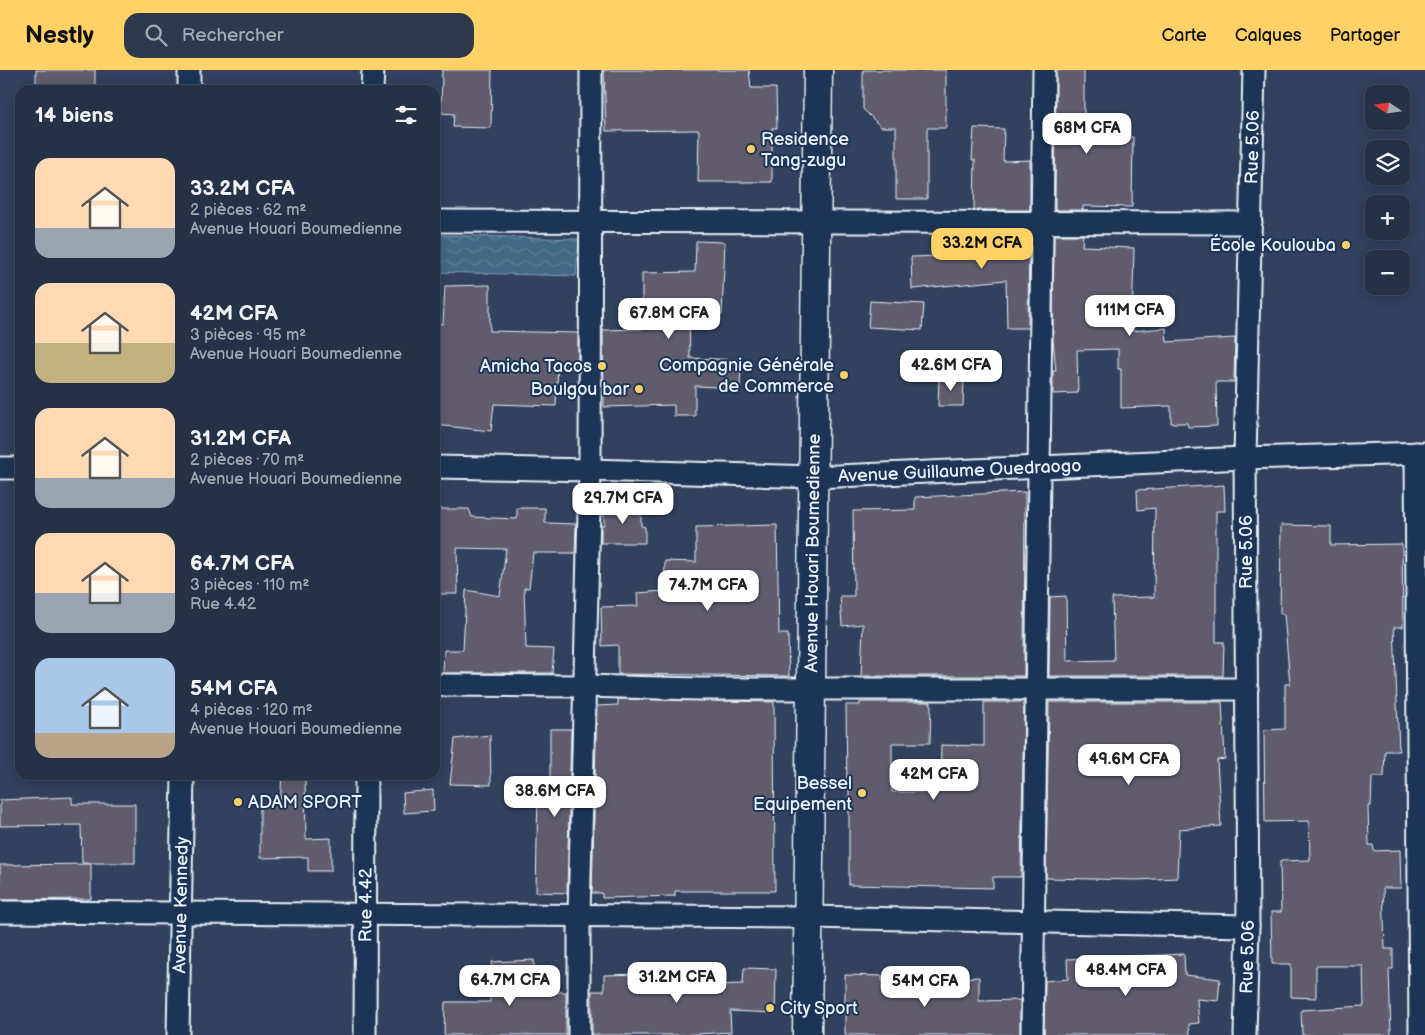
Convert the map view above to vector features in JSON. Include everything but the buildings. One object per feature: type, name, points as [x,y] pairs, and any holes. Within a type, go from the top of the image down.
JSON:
[{"type":"main road","name":"Avenue Houari Boumedienne","points":[[807,1035],[815,477],[818,70]]},
{"type":"street","points":[[189,70],[189,85]]},
{"type":"street","points":[[372,85],[373,70]]},
{"type":"street","points":[[579,1035],[579,916],[590,470],[591,70]]},
{"type":"street","points":[[1032,1035],[1044,70]]},
{"type":"street","name":"Rue 5.06","points":[[1245,1035],[1248,926],[1245,458],[1254,70]]},
{"type":"street","points":[[440,220],[1251,223]]},
{"type":"street","points":[[1420,1035],[1421,453]]},
{"type":"street","name":"Avenue Guillaume Ouedraogo","points":[[440,467],[815,477],[1245,458],[1421,453]]},
{"type":"street","points":[[0,468],[15,468]]},
{"type":"street","points":[[440,685],[584,686],[698,690],[1247,689]]},
{"type":"street","name":"Avenue Kennedy","points":[[178,1035],[183,780]]},
{"type":"street","name":"Rue 4.42","points":[[365,1035],[367,913],[366,780]]},
{"type":"street","points":[[0,912],[808,917],[1248,926]]},
{"type":"water","points":[[440,235],[579,239],[576,276],[440,272]]},
{"type":"place","name":"Residence Tang-zugu","points":[[751,149]]},
{"type":"place","name":"École Koulouba","points":[[1346,245]]},
{"type":"place","name":"Amicha Tacos","points":[[602,366]]},
{"type":"place","name":"Compagnie Générale de Commerce","points":[[844,375]]},
{"type":"place","name":"Boulgou bar","points":[[639,389]]},
{"type":"place","name":"Bessel Equipement","points":[[862,793]]},
{"type":"place","name":"ADAM SPORT","points":[[238,802]]},
{"type":"place","name":"City Sport","points":[[770,1008]]}]
